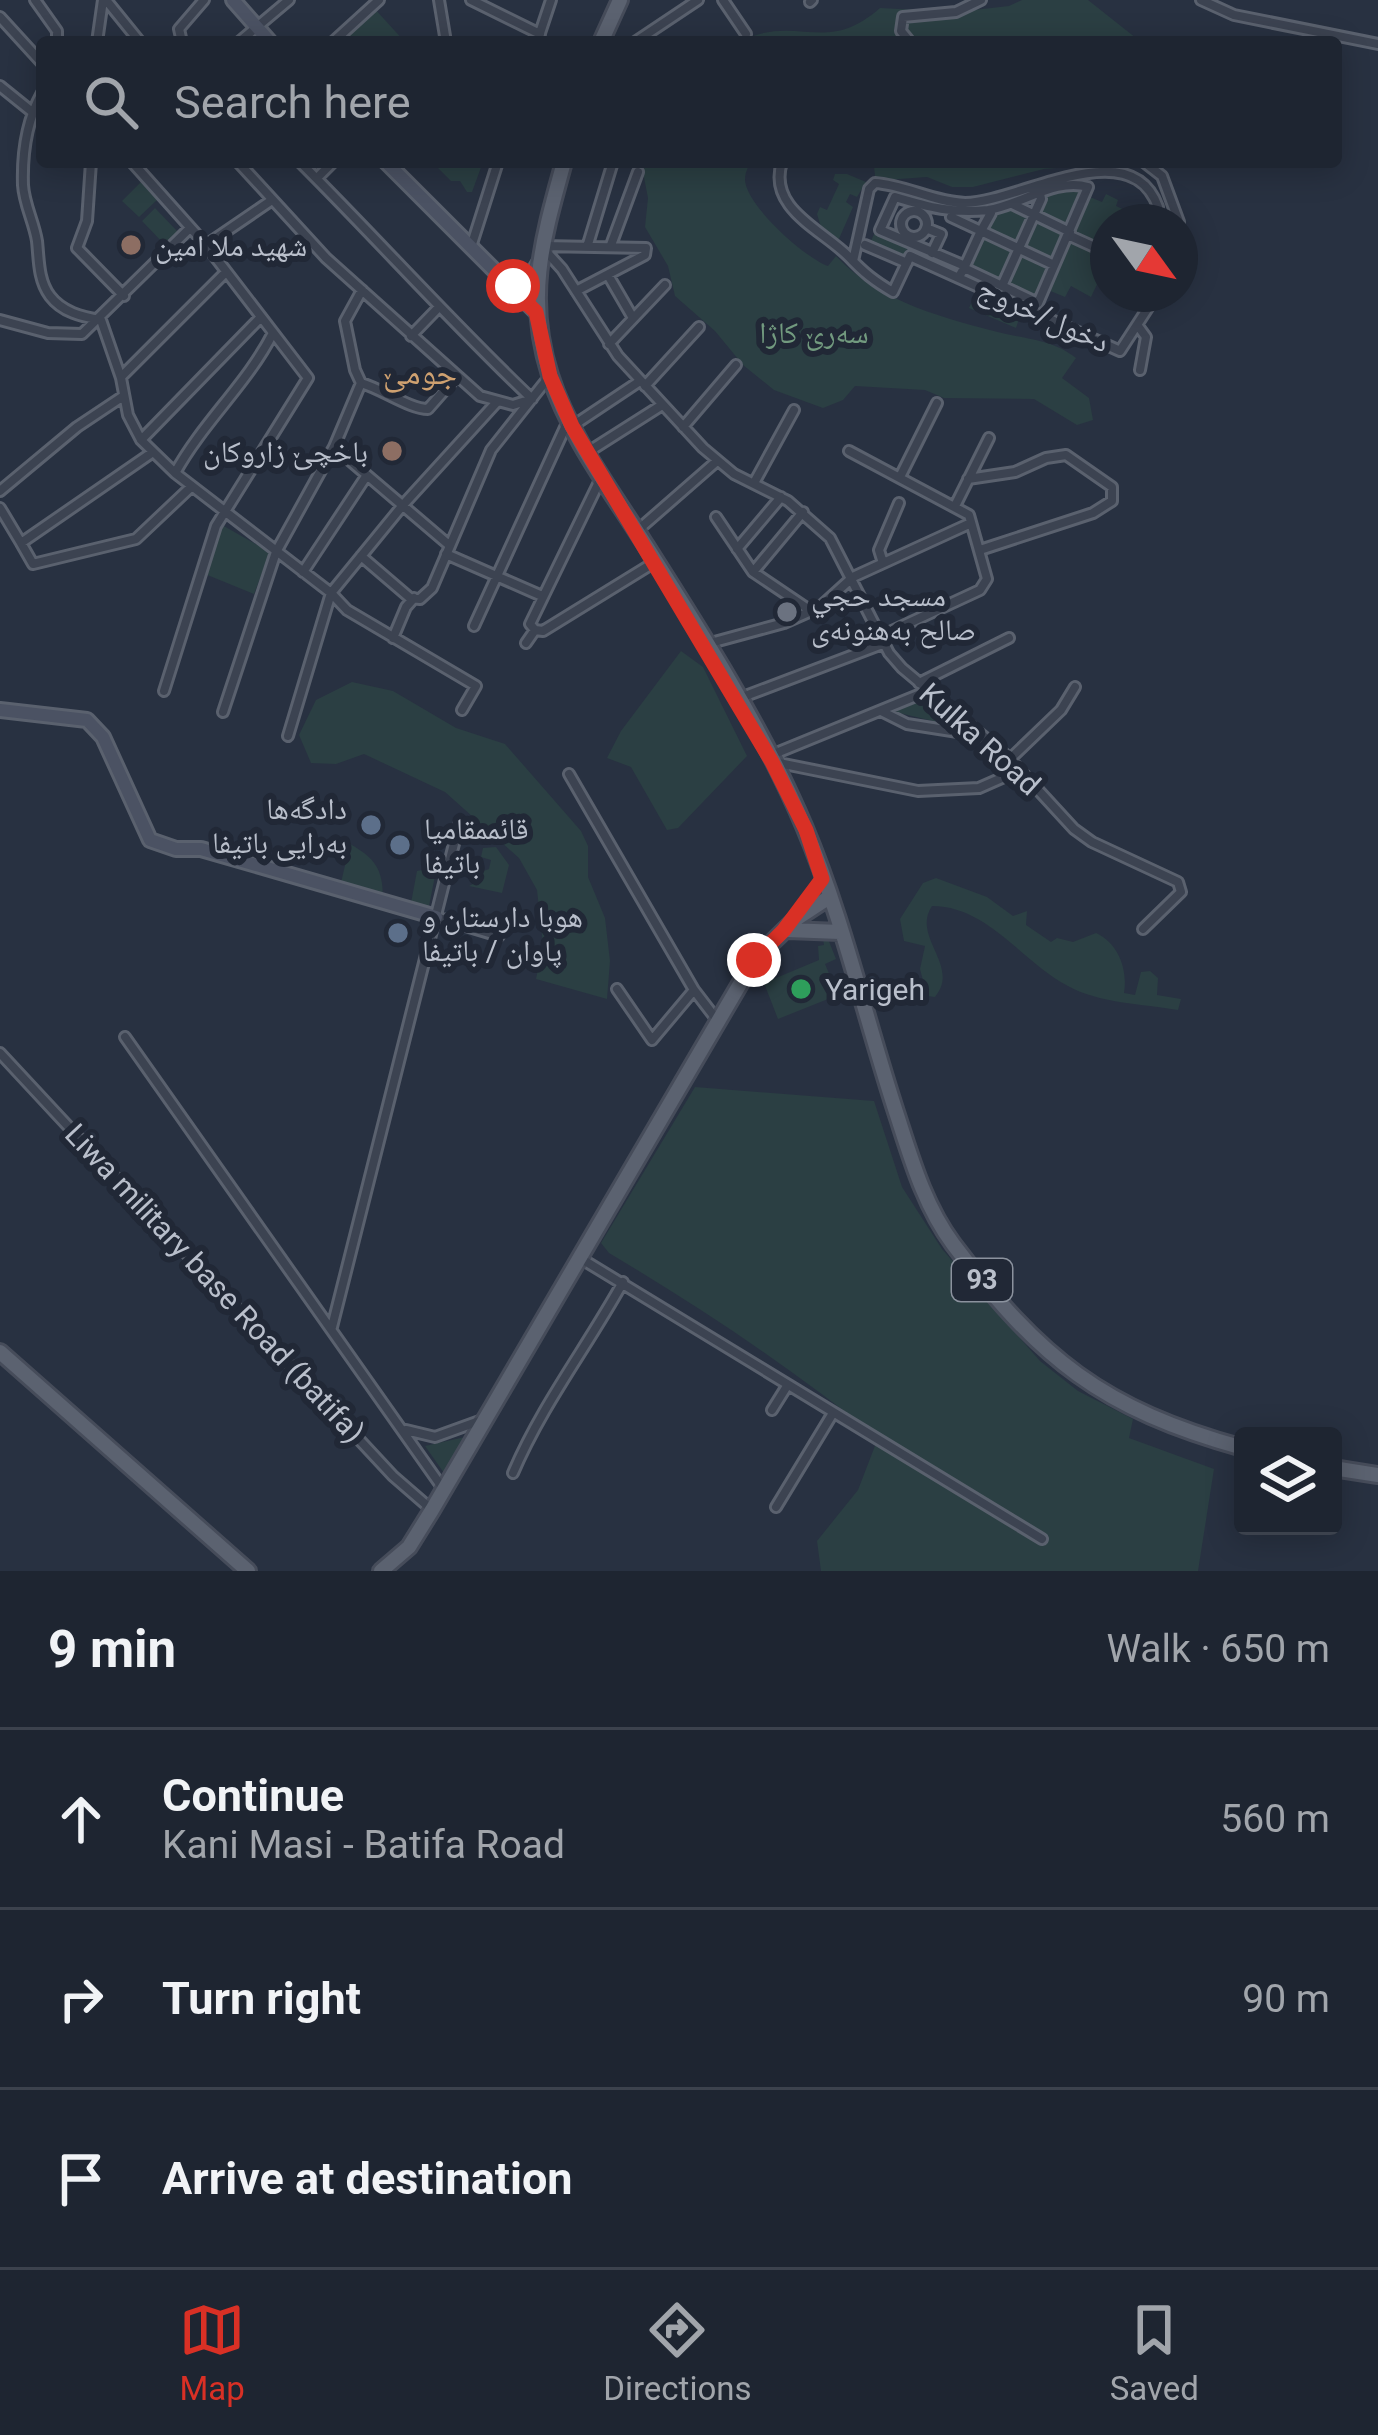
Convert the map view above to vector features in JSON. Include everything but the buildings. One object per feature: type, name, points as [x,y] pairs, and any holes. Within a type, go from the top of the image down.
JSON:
[{"type":"main road","points":[[604,36],[620,0]]},
{"type":"main road","name":"93","points":[[562,168],[541,253],[536,312],[550,376],[587,453],[738,699],[806,830],[921,1186],[953,1244],[1045,1352],[1077,1377],[1164,1423],[1234,1445]]},
{"type":"main road","points":[[786,930],[822,879]]},
{"type":"main road","points":[[381,1571],[409,1547],[432,1510],[754,960],[786,930],[830,902]]},
{"type":"main road","points":[[786,930],[840,932]]},
{"type":"main road","points":[[0,1352],[248,1571]]},
{"type":"main road","points":[[1342,1469],[1378,1475]]},
{"type":"street","points":[[35,0],[57,36]]},
{"type":"street","points":[[98,36],[105,0]]},
{"type":"street","points":[[105,0],[135,36]]},
{"type":"street","points":[[181,36],[179,29],[204,0]]},
{"type":"street","points":[[232,0],[264,36]]},
{"type":"street","points":[[246,36],[289,0]]},
{"type":"street","points":[[340,36],[379,0]]},
{"type":"street","points":[[439,0],[445,36]]},
{"type":"street","points":[[471,0],[535,36]]},
{"type":"street","points":[[540,36],[551,0]]},
{"type":"street","points":[[644,36],[698,0]]},
{"type":"street","points":[[723,0],[746,34]]},
{"type":"street","points":[[906,36],[903,16],[956,12],[981,0]]},
{"type":"street","points":[[1201,0],[1234,15],[1338,36]]},
{"type":"street","points":[[0,16],[36,56]]},
{"type":"street","points":[[1342,37],[1378,44]]},
{"type":"street","points":[[0,86],[31,111]]},
{"type":"street","points":[[36,103],[31,111],[23,184],[44,284],[62,307],[101,320]]},
{"type":"street","points":[[91,168],[87,221],[77,248],[124,296]]},
{"type":"street","points":[[138,168],[206,245],[308,378],[216,526],[164,691]]},
{"type":"street","points":[[243,168],[362,290],[480,396],[514,405],[532,399]]},
{"type":"street","points":[[306,168],[532,399]]},
{"type":"street","points":[[317,178],[327,168]]},
{"type":"street","points":[[392,168],[536,312]]},
{"type":"street","points":[[470,248],[496,168]]},
{"type":"street","points":[[588,244],[611,168]]},
{"type":"street","points":[[781,168],[778,180],[790,206],[853,260],[864,276],[893,292],[910,256],[962,270],[1038,303],[1095,174]]},
{"type":"street","points":[[1152,168],[1162,176],[1172,204]]},
{"type":"street","points":[[611,245],[638,172]]},
{"type":"street","points":[[853,260],[868,189],[875,183],[942,200],[976,202],[1047,181],[1126,174],[1150,188],[1157,204]]},
{"type":"street","points":[[932,253],[954,215],[1012,205],[1075,184],[1088,187]]},
{"type":"street","points":[[1002,286],[1040,193]]},
{"type":"street","points":[[962,270],[907,239],[880,230],[895,197],[954,215],[1055,265]]},
{"type":"street","points":[[206,245],[272,200]]},
{"type":"street","points":[[1012,205],[1090,244]]},
{"type":"street","points":[[907,239],[902,218],[920,208]]},
{"type":"street","points":[[907,239],[926,229],[920,208]]},
{"type":"street","points":[[962,270],[991,213],[986,210]]},
{"type":"street","points":[[888,212],[902,218]]},
{"type":"street","points":[[0,320],[74,336],[101,320],[190,228]]},
{"type":"street","points":[[926,229],[941,234]]},
{"type":"street","points":[[507,284],[526,284],[541,253],[588,244],[642,247],[647,253],[576,291]]},
{"type":"street","points":[[865,245],[907,263]]},
{"type":"street","name":"Kulka Road","points":[[541,253],[576,291],[609,344],[642,384],[717,461],[781,497],[830,538],[883,640],[919,683],[1020,770],[1074,829],[1178,882],[1181,892],[1175,901],[1143,929]]},
{"type":"street","name":"دخول/خروج","points":[[962,270],[1120,351],[1138,326]]},
{"type":"street","points":[[121,378],[226,272]]},
{"type":"street","points":[[608,275],[633,318]]},
{"type":"street","points":[[609,344],[665,285]]},
{"type":"street","points":[[362,290],[345,321],[362,382],[387,390],[413,407],[428,409],[457,376]]},
{"type":"street","points":[[411,336],[439,307]]},
{"type":"street","points":[[1140,370],[1146,337],[1138,326],[1146,312]]},
{"type":"street","points":[[141,440],[261,317]]},
{"type":"street","points":[[101,320],[121,378],[122,397],[141,440],[175,473],[331,592],[347,610],[476,686],[462,710]]},
{"type":"street","points":[[474,626],[571,423],[642,384],[699,327]]},
{"type":"street","points":[[175,473],[194,438],[258,362],[273,332]]},
{"type":"street","points":[[683,427],[736,365]]},
{"type":"street","points":[[361,556],[415,598],[432,588],[491,450],[550,376]]},
{"type":"street","points":[[223,712],[275,552],[334,447],[362,382]]},
{"type":"street","points":[[0,491],[122,397]]},
{"type":"street","points":[[288,736],[331,592],[496,403]]},
{"type":"street","points":[[900,477],[937,403]]},
{"type":"street","points":[[587,453],[662,405]]},
{"type":"street","points":[[754,483],[794,410]]},
{"type":"street","points":[[954,507],[989,438]]},
{"type":"street","points":[[334,447],[448,550],[542,596]]},
{"type":"street","points":[[738,699],[883,640],[985,585],[969,515],[849,451]]},
{"type":"street","points":[[21,543],[153,452]]},
{"type":"street","points":[[968,479],[1015,472],[1066,455],[1112,487],[1112,501],[1094,514],[980,550]]},
{"type":"street","points":[[637,531],[717,461]]},
{"type":"street","points":[[302,572],[367,475]]},
{"type":"street","points":[[602,476],[530,624],[543,631],[656,562]]},
{"type":"street","points":[[0,508],[33,564],[136,539],[192,486]]},
{"type":"street","points":[[737,549],[781,497]]},
{"type":"street","points":[[883,563],[878,550],[899,503]]},
{"type":"street","points":[[753,572],[803,512]]},
{"type":"street","points":[[716,517],[753,572],[811,611]]},
{"type":"street","points":[[706,644],[811,611],[853,577],[970,523]]},
{"type":"street","points":[[393,638],[415,598]]},
{"type":"street","points":[[526,644],[535,630]]},
{"type":"street","points":[[919,683],[1009,638]]},
{"type":"street","points":[[1008,760],[1061,710],[1075,687]]},
{"type":"street","points":[[771,759],[928,691]]},
{"type":"street","points":[[0,710],[87,720],[103,737],[150,840],[176,849],[201,849],[500,936]]},
{"type":"street","points":[[880,711],[907,724],[982,736]]},
{"type":"street","points":[[771,759],[918,791],[979,788],[1020,770]]},
{"type":"street","points":[[569,774],[694,990],[718,1021]]},
{"type":"street","points":[[331,1328],[459,824]]},
{"type":"street","points":[[617,989],[652,1040],[694,990]]},
{"type":"street","points":[[125,1037],[444,1490]]},
{"type":"street","name":"Liwa military base Road (batifa)","points":[[0,1053],[393,1476],[432,1510]]},
{"type":"street","points":[[579,1258],[1042,1539]]},
{"type":"street","points":[[513,1474],[560,1384],[623,1282]]},
{"type":"street","points":[[772,1410],[787,1386]]},
{"type":"street","points":[[776,1507],[833,1413]]},
{"type":"street","points":[[402,1428],[435,1437],[484,1419]]},
{"type":"green space","points":[[1022,0],[1088,0],[1133,36],[755,36],[843,30],[880,8],[956,12]]},
{"type":"green space","points":[[374,8],[400,36],[344,36]]},
{"type":"green space","points":[[438,168],[481,168],[472,192],[460,181],[451,181]]},
{"type":"green space","name":"سەرێ کاژا","points":[[642,168],[748,168],[745,181],[756,204],[792,242],[818,261],[828,266],[836,256],[872,285],[915,307],[1068,352],[1076,358],[1062,378],[1089,398],[1093,420],[1077,425],[1034,399],[944,398],[925,390],[855,386],[843,400],[823,408],[774,390],[675,296],[668,266],[645,227],[648,198]]},
{"type":"green space","points":[[874,168],[1057,168],[973,187],[952,187],[927,177],[886,180],[875,176]]},
{"type":"green space","points":[[835,174],[866,182],[857,197],[850,194],[846,202],[853,207],[838,241],[821,227],[817,214],[820,207],[827,210],[839,184],[833,180]]},
{"type":"green space","points":[[141,182],[157,200],[139,217],[122,201]]},
{"type":"green space","points":[[1081,187],[1069,227],[1039,214],[1047,194]]},
{"type":"green space","points":[[1106,194],[1118,200],[1117,204],[1090,204],[1090,241],[1073,234],[1090,197],[1102,202]]},
{"type":"green space","points":[[1011,207],[1029,219],[1015,242],[986,227],[996,211]]},
{"type":"green space","points":[[155,208],[178,232],[165,245],[142,221]]},
{"type":"green space","points":[[1039,221],[1064,233],[1054,259],[1026,247]]},
{"type":"green space","points":[[875,232],[959,266],[907,249],[903,259],[869,245]]},
{"type":"green space","points":[[986,237],[1013,252],[1001,279],[971,268]]},
{"type":"green space","points":[[1071,239],[1090,247],[1090,296],[1071,286],[1065,297],[1048,290]]},
{"type":"green space","points":[[1023,254],[1050,269],[1038,296],[1008,285]]},
{"type":"green space","points":[[976,293],[995,298],[1100,350],[995,301],[993,308],[1019,319],[1016,328],[969,308]]},
{"type":"green space","points":[[222,525],[270,552],[254,594],[205,574]]},
{"type":"green space","points":[[681,651],[703,667],[747,756],[678,828],[667,830],[631,767],[607,758],[621,731]]},
{"type":"green space","points":[[352,682],[393,691],[456,728],[505,744],[581,831],[588,846],[588,877],[605,918],[610,961],[607,999],[536,979],[543,944],[537,890],[519,858],[445,792],[364,754],[336,764],[311,763],[299,735],[316,700]]},
{"type":"green space","points":[[929,697],[971,730],[895,712]]},
{"type":"green space","points":[[350,844],[376,865],[383,898],[340,887]]},
{"type":"green space","points":[[496,847],[509,865],[502,893],[469,886],[481,880],[478,873],[489,869],[491,860],[481,857],[483,848]]},
{"type":"green space","points":[[435,861],[429,906],[411,903],[417,871],[431,868]]},
{"type":"green space","points":[[936,878],[987,897],[1013,916],[1027,911],[1026,925],[1051,942],[1057,938],[1073,942],[1096,933],[1120,958],[1124,993],[1135,995],[1141,972],[1150,971],[1158,978],[1157,995],[1181,999],[1178,1010],[1080,992],[1051,976],[988,925],[952,908],[932,906],[927,929],[943,974],[935,997],[927,996],[920,969],[925,946],[904,941],[900,919],[923,883]]},
{"type":"green space","name":"Yarigeh","points":[[823,939],[828,939],[836,959],[825,964],[838,995],[778,1019],[764,983],[819,960],[818,946],[824,945]]},
{"type":"green space","points":[[695,1087],[874,1101],[902,1187],[942,1249],[1040,1361],[1078,1391],[1133,1419],[1129,1438],[1214,1469],[1198,1571],[821,1571],[817,1541],[858,1490],[878,1438],[780,1364],[609,1253],[601,1243]]},
{"type":"green space","points":[[465,1437],[444,1473],[425,1446]]},
{"type":"place","name":"شهيد ملا امين","points":[[131,245]]},
{"type":"place","name":"باخچێ زاروکان","points":[[392,451]]},
{"type":"place","name":"مسجد حجي صالح بەھنونەی","points":[[787,612]]},
{"type":"place","name":"دادگه‌ها به‌رايى باتيفا","points":[[371,825]]},
{"type":"place","name":"قائممقاميا باتيفا","points":[[400,845]]},
{"type":"place","name":"هوبا دارستان و پاوان / باتيفا","points":[[398,933]]},
{"type":"place","name":"Yarigeh","points":[[801,989]]},
{"type":"district","name":"جومێ","points":[[420,372]]},
{"type":"route","points":[[513,286],[507,284],[536,312],[550,376],[583,447],[720,669],[806,830],[822,879],[784,930],[754,960]]}]
